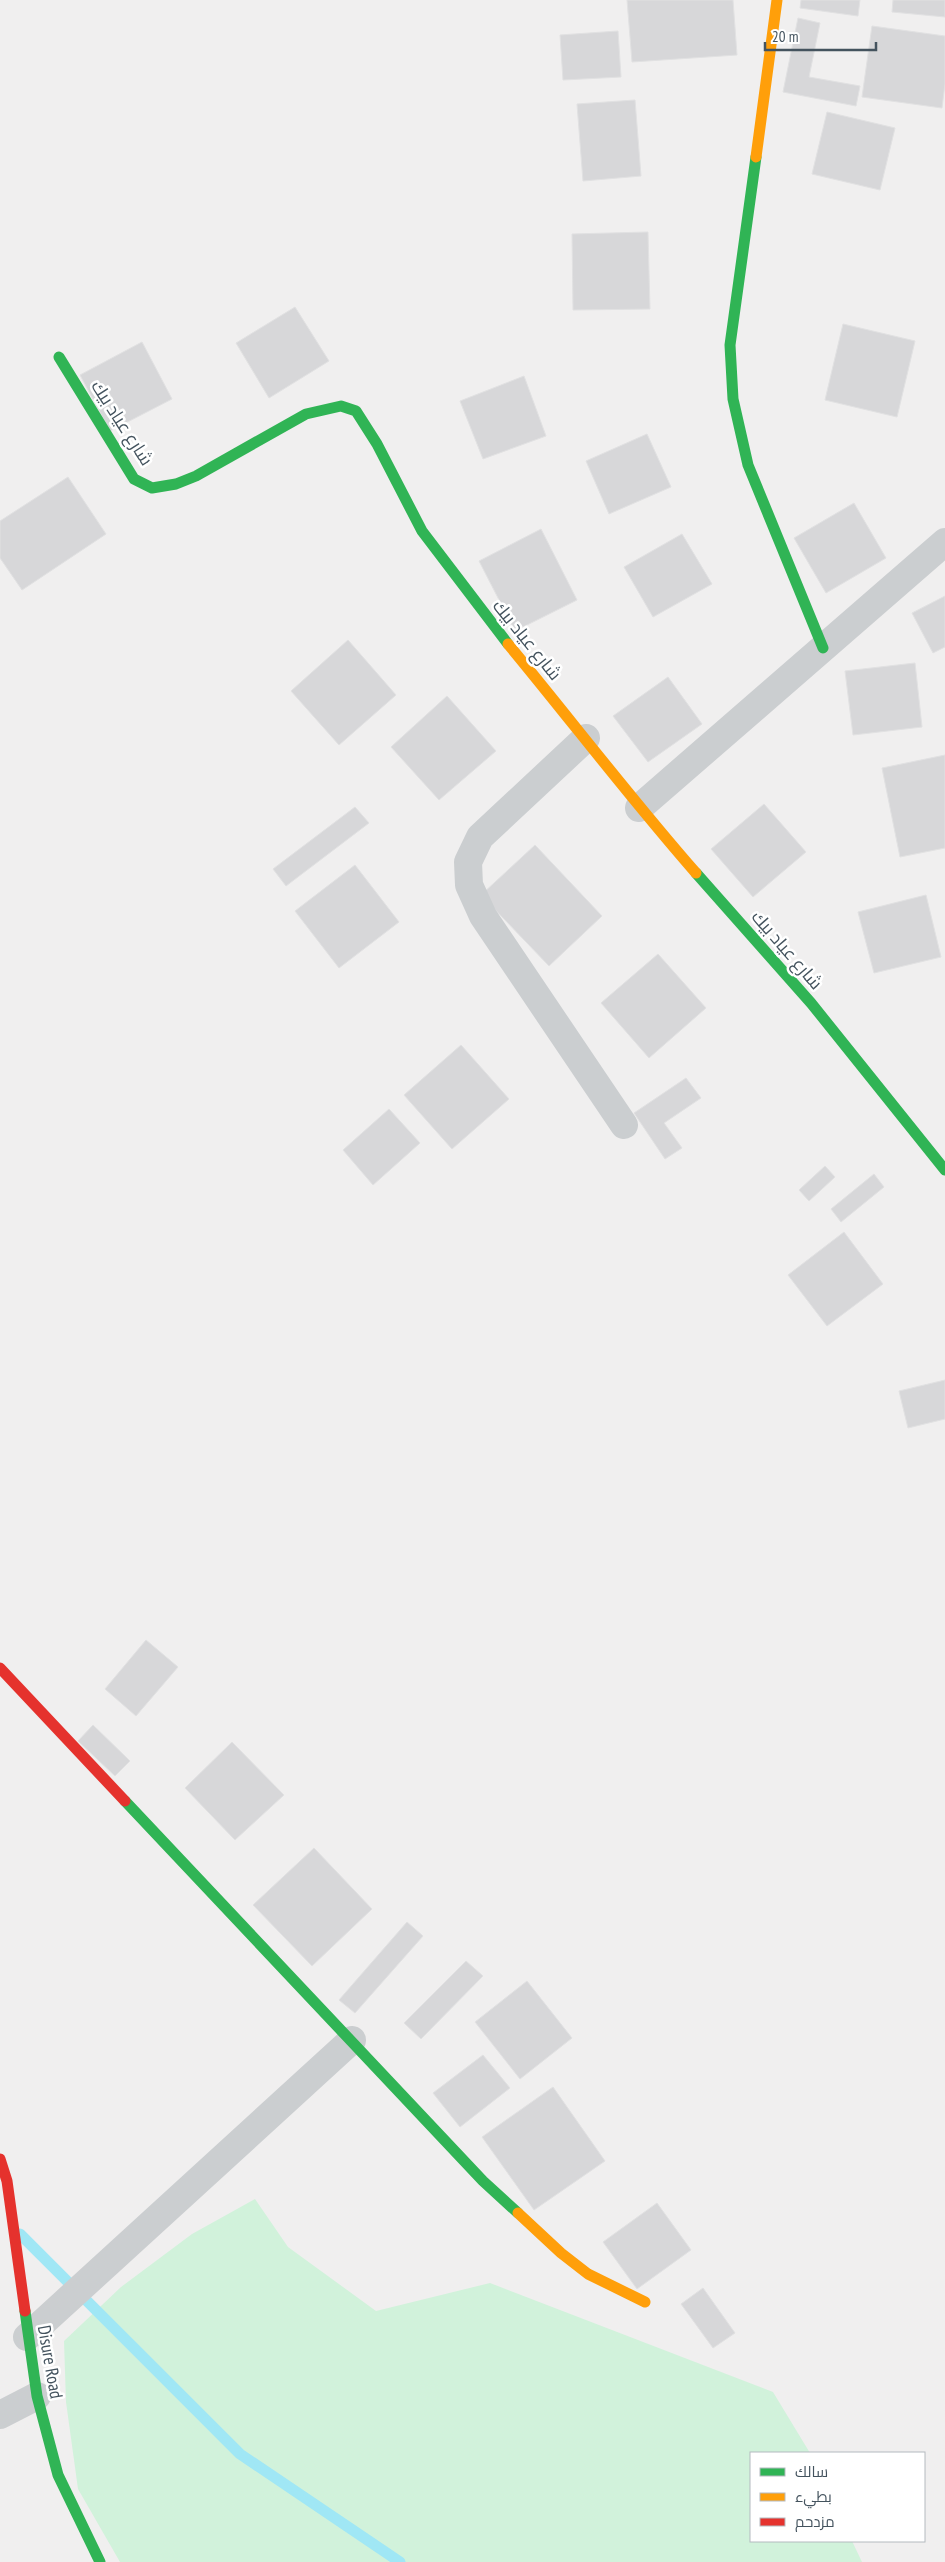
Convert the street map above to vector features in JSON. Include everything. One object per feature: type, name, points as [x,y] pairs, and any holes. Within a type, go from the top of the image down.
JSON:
[{"type":"street","points":[[777,0],[730,346],[733,399],[748,465],[823,648]]},
{"type":"street","name":"شارع عياد بيك","points":[[59,357],[134,479],[152,488],[176,484],[196,476],[306,414],[342,406],[356,411],[377,444],[422,531],[484,616],[586,738],[639,808],[811,1003],[945,1170]]},
{"type":"street","points":[[639,808],[945,542]]},
{"type":"street","points":[[586,738],[480,837],[468,862],[469,885],[483,916],[624,1125]]},
{"type":"street","points":[[0,1668],[483,2181],[561,2253],[588,2274],[645,2302]]},
{"type":"street","points":[[27,2337],[352,2040]]},
{"type":"street","name":"Disure Road","points":[[0,2158],[7,2181],[27,2337],[37,2396],[58,2475],[100,2562]]},
{"type":"street","points":[[0,2415],[37,2396]]},
{"type":"green space","points":[[255,2199],[288,2247],[376,2311],[490,2283],[773,2392],[809,2452],[750,2452],[750,2542],[852,2542],[862,2562],[120,2562],[78,2489],[66,2402],[64,2341],[121,2287],[192,2234]]},
{"type":"building","points":[[627,0],[733,0],[737,55],[632,62]]},
{"type":"building","points":[[801,0],[860,0],[858,16],[800,8]]},
{"type":"building","points":[[893,0],[945,0],[945,17],[892,12]]},
{"type":"building","points":[[798,18],[820,23],[809,77],[860,86],[856,106],[783,92]]},
{"type":"building","points":[[872,26],[945,36],[945,84],[942,108],[862,97]]},
{"type":"building","points":[[618,31],[621,77],[563,80],[560,35]]},
{"type":"building","points":[[635,100],[641,176],[583,181],[577,104]]},
{"type":"building","points":[[827,112],[895,128],[880,190],[812,174]]},
{"type":"building","points":[[648,232],[650,309],[573,310],[572,234]]},
{"type":"building","points":[[295,307],[329,361],[269,398],[236,343]]},
{"type":"building","points":[[843,324],[915,341],[897,417],[825,400]]},
{"type":"building","points":[[142,342],[172,399],[110,431],[80,375]]},
{"type":"building","points":[[524,376],[546,436],[483,459],[460,401]]},
{"type":"building","points":[[647,434],[671,487],[609,514],[586,461]]},
{"type":"building","points":[[68,477],[106,534],[22,590],[0,558],[0,521]]},
{"type":"building","points":[[854,503],[886,558],[826,593],[794,538]]},
{"type":"building","points":[[541,529],[577,600],[515,631],[479,561]]},
{"type":"building","points":[[682,534],[712,584],[653,617],[624,567]]},
{"type":"building","points":[[945,596],[945,647],[933,653],[912,613]]},
{"type":"building","points":[[348,640],[396,695],[339,745],[291,691]]},
{"type":"building","points":[[915,663],[922,727],[853,735],[845,671]]},
{"type":"building","points":[[668,677],[702,724],[648,762],[613,716]]},
{"type":"building","points":[[447,696],[496,751],[439,800],[391,747]]},
{"type":"building","points":[[945,755],[945,848],[900,857],[882,768]]},
{"type":"building","points":[[764,804],[806,852],[753,897],[711,849]]},
{"type":"building","points":[[355,807],[369,823],[286,886],[273,869]]},
{"type":"building","points":[[535,845],[602,916],[549,966],[481,895]]},
{"type":"building","points":[[355,865],[399,922],[339,968],[295,911]]},
{"type":"building","points":[[926,895],[941,957],[874,973],[858,912]]},
{"type":"building","points":[[658,954],[706,1008],[649,1058],[601,1003]]},
{"type":"building","points":[[461,1045],[509,1099],[452,1149],[404,1095]]},
{"type":"building","points":[[686,1078],[701,1098],[664,1123],[682,1148],[665,1159],[634,1113]]},
{"type":"building","points":[[389,1109],[420,1143],[373,1185],[343,1150]]},
{"type":"building","points":[[825,1166],[835,1177],[809,1201],[799,1190]]},
{"type":"building","points":[[874,1174],[884,1187],[841,1222],[831,1209]]},
{"type":"building","points":[[844,1232],[883,1284],[827,1326],[788,1275]]},
{"type":"building","points":[[945,1380],[945,1419],[908,1428],[899,1391]]},
{"type":"building","points":[[146,1640],[178,1667],[136,1716],[105,1689]]},
{"type":"building","points":[[93,1725],[130,1761],[115,1776],[78,1741]]},
{"type":"building","points":[[232,1742],[284,1795],[235,1840],[185,1788]]},
{"type":"building","points":[[314,1848],[372,1909],[312,1966],[253,1905]]},
{"type":"building","points":[[407,1922],[423,1936],[355,2013],[339,2000]]},
{"type":"building","points":[[466,1961],[483,1976],[421,2039],[404,2023]]},
{"type":"building","points":[[527,1981],[572,2038],[520,2079],[475,2022]]},
{"type":"building","points":[[483,2055],[510,2088],[460,2127],[433,2093]]},
{"type":"building","points":[[553,2087],[605,2161],[534,2210],[482,2137]]},
{"type":"building","points":[[657,2203],[691,2250],[637,2289],[603,2242]]},
{"type":"building","points":[[703,2288],[735,2333],[713,2348],[681,2304]]},
{"type":"waterway","points":[[20,2234],[240,2454],[400,2562]]},
{"type":"traffic: fast","points":[[756,157],[730,345],[733,399],[748,465],[823,648]]},
{"type":"traffic: fast","points":[[59,357],[134,479],[152,488],[176,484],[196,476],[306,414],[341,406],[356,411],[377,444],[422,531],[508,644]]},
{"type":"traffic: fast","points":[[696,873],[811,1003],[945,1170]]},
{"type":"traffic: fast","points":[[125,1801],[483,2181],[518,2213]]},
{"type":"traffic: fast","points":[[25,2311],[37,2396],[58,2475],[100,2562]]},
{"type":"traffic: slow","points":[[756,157],[777,0]]},
{"type":"traffic: slow","points":[[508,644],[696,873]]},
{"type":"traffic: slow","points":[[518,2213],[561,2253],[588,2274],[645,2302]]},
{"type":"traffic: jam","points":[[0,1668],[125,1801]]},
{"type":"traffic: jam","points":[[0,2159],[7,2181],[25,2311]]}]
